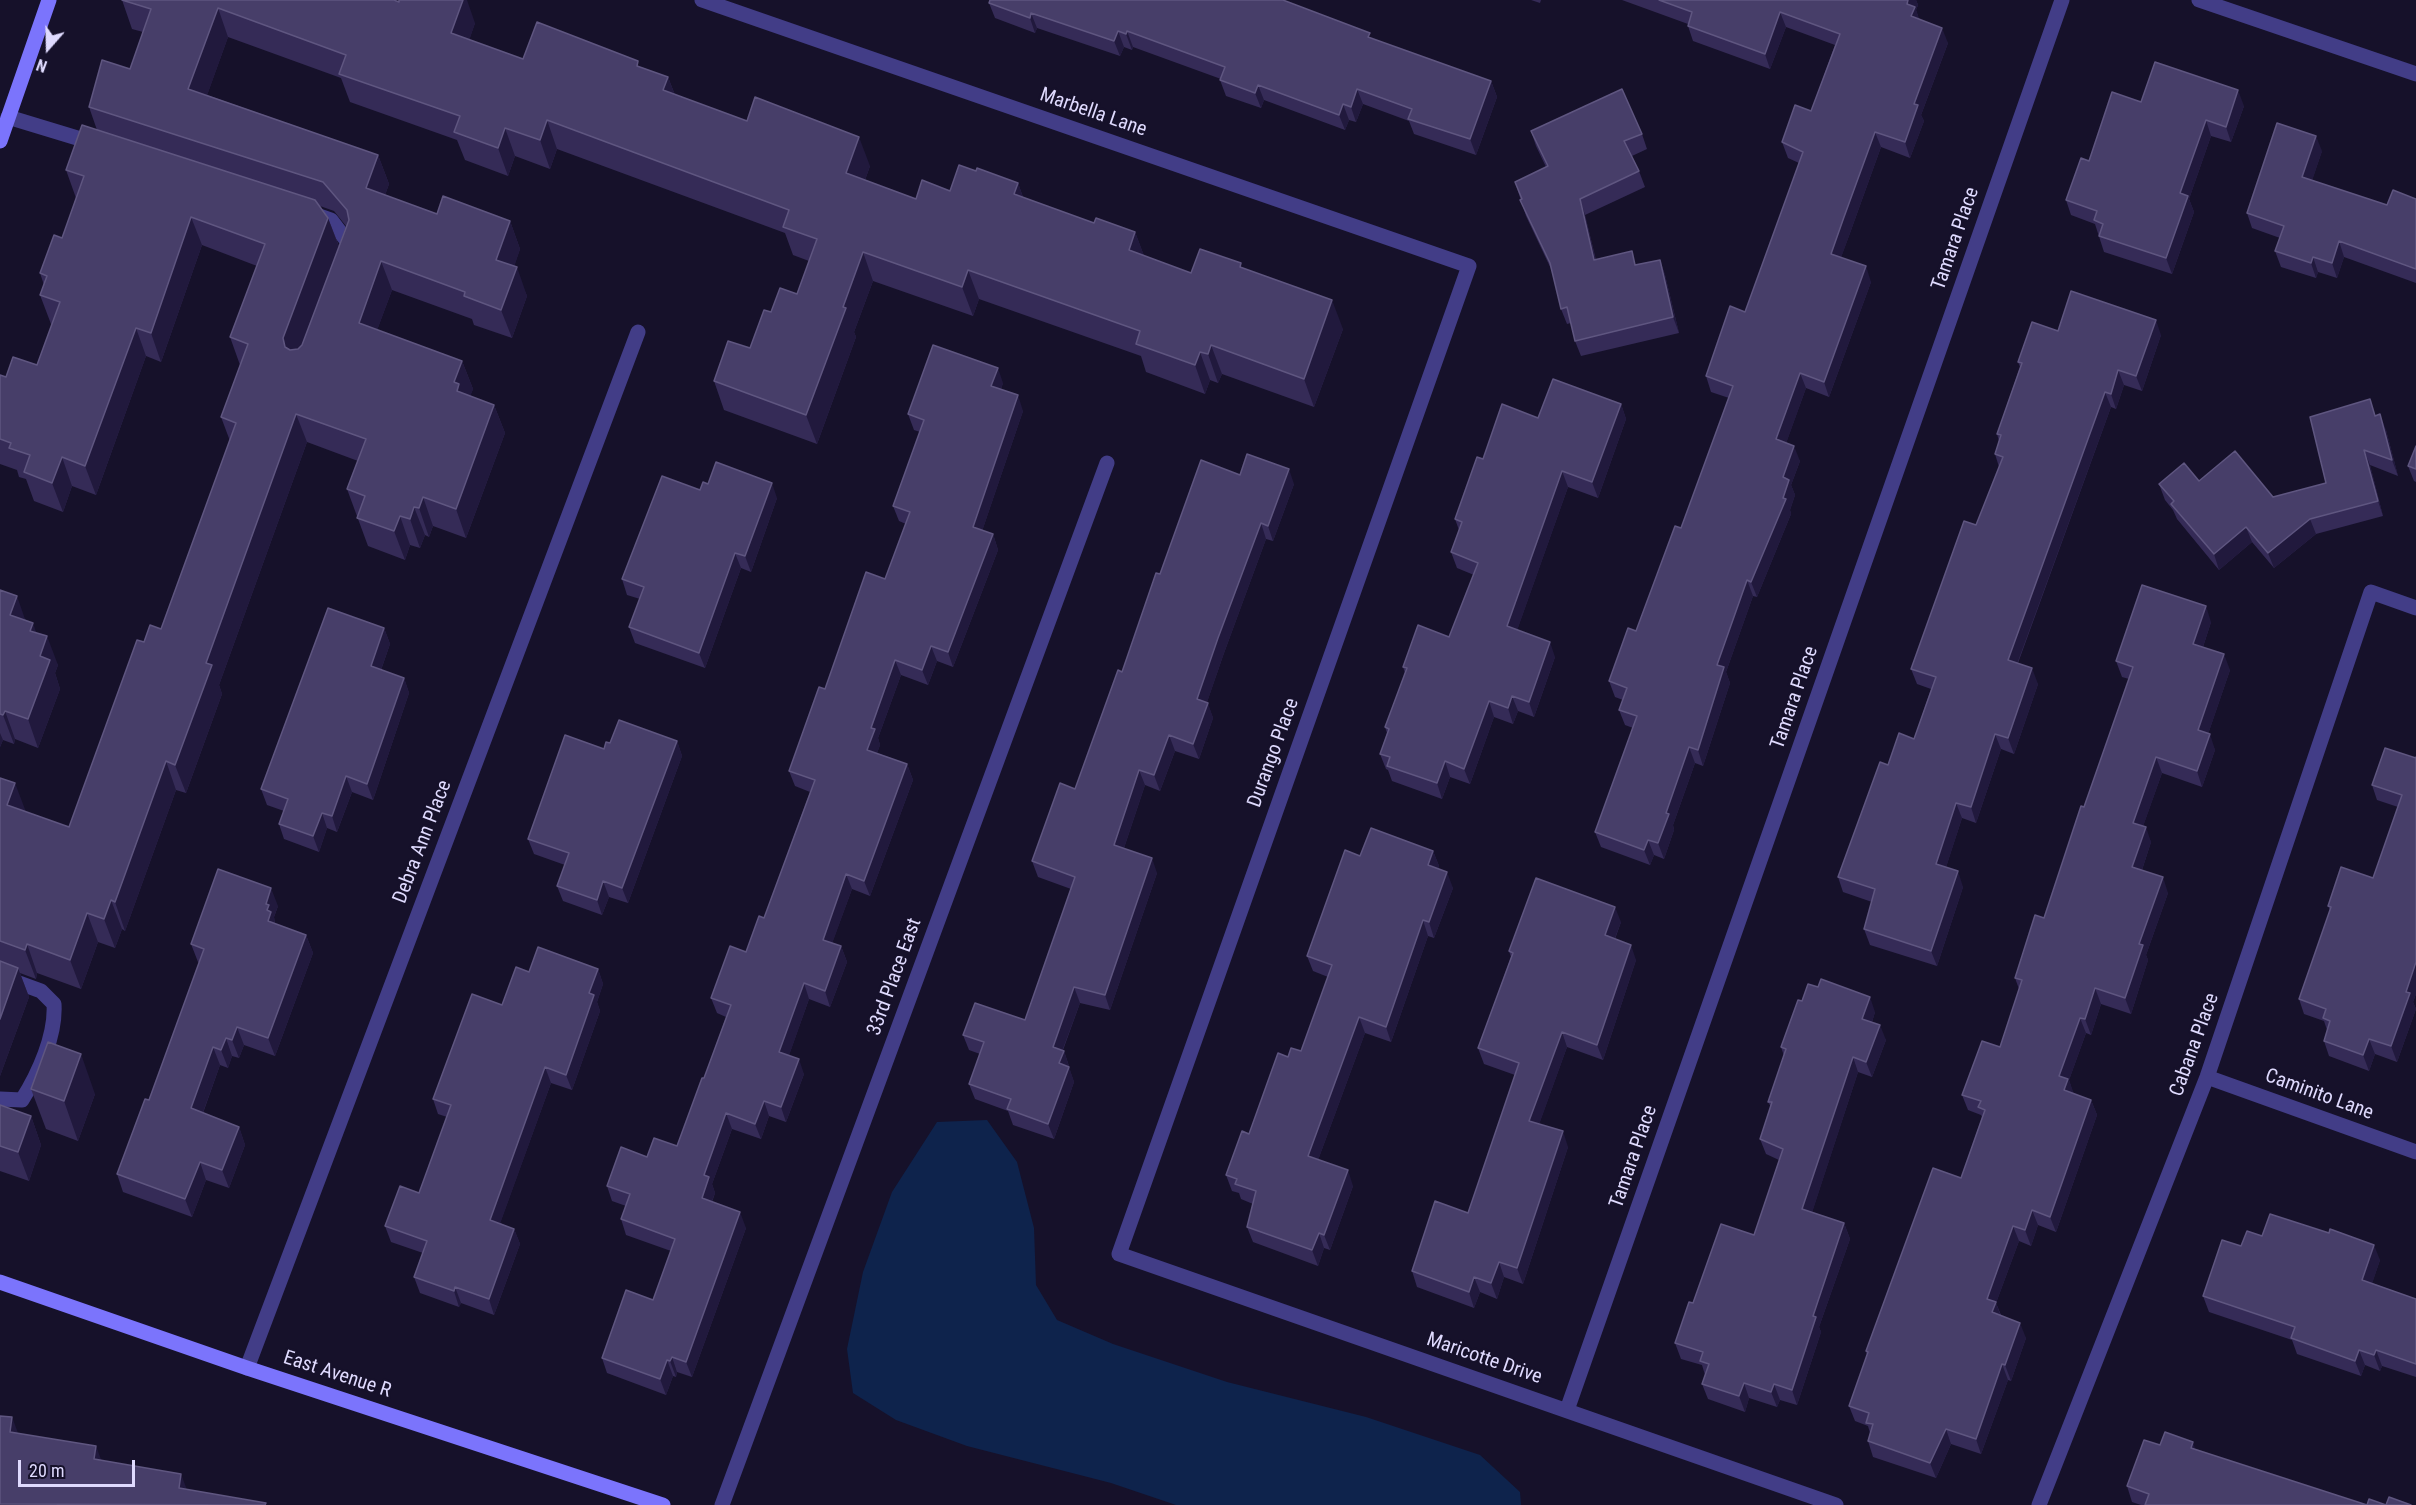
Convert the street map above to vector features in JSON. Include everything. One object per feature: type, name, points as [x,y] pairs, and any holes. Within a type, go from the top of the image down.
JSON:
[{"type":"main road","points":[[0,141],[49,0]]},
{"type":"main road","name":"East Avenue R","points":[[0,1282],[247,1368],[663,1505]]},
{"type":"street","name":"Marbella Lane","points":[[702,0],[1469,266]]},
{"type":"street","name":"Tamara Place","points":[[1567,1410],[2062,0]]},
{"type":"street","points":[[2199,0],[2416,74]]},
{"type":"street","points":[[8,117],[107,147]]},
{"type":"street","points":[[297,209],[330,220],[350,245],[342,266]]},
{"type":"street","name":"Durango Place","points":[[1119,1254],[1469,266]]},
{"type":"street","name":"Debra Ann Place","points":[[247,1368],[638,332]]},
{"type":"street","name":"33rd Place East","points":[[722,1505],[1107,463]]},
{"type":"street","name":"Cabana Place","points":[[2039,1505],[2207,1077],[2371,592],[2416,608]]},
{"type":"street","points":[[0,976],[41,991],[54,1004],[55,1023],[31,1086],[22,1100],[0,1099]]},
{"type":"street","name":"Caminito Lane","points":[[2207,1077],[2416,1152]]},
{"type":"street","name":"Maricotte Drive","points":[[1119,1254],[1836,1505]]},
{"type":"water","points":[[987,1120],[1017,1162],[1034,1228],[1036,1285],[1057,1320],[1113,1344],[1227,1382],[1366,1417],[1480,1455],[1520,1492],[1521,1505],[1176,1505],[1111,1483],[967,1446],[896,1420],[853,1393],[847,1349],[863,1272],[892,1192],[937,1122]]},
{"type":"building","points":[[122,0],[394,0],[399,2],[399,0],[463,0],[451,33],[523,59],[537,22],[638,61],[637,66],[668,77],[663,90],[747,121],[755,97],[859,137],[846,173],[916,199],[922,180],[950,191],[959,165],[976,171],[977,168],[1018,183],[1014,194],[1094,223],[1096,218],[1135,232],[1129,250],[1191,273],[1200,249],[1241,263],[1240,267],[1332,300],[1304,379],[1211,345],[1208,354],[1200,352],[1195,365],[1136,344],[1140,331],[968,270],[962,287],[863,252],[843,307],[846,308],[806,415],[714,381],[728,341],[750,348],[764,310],[771,312],[780,288],[797,294],[817,239],[783,227],[789,210],[547,120],[540,140],[505,128],[498,148],[454,132],[460,116],[339,74],[346,55],[218,8],[188,89],[378,155],[366,188],[437,214],[443,196],[510,221],[496,260],[517,267],[501,310],[464,296],[465,292],[381,261],[359,323],[462,361],[454,382],[459,384],[457,391],[494,405],[456,509],[423,497],[419,508],[414,507],[410,519],[400,516],[394,531],[357,518],[365,496],[347,489],[366,439],[296,414],[206,663],[212,665],[175,765],[166,761],[115,902],[111,900],[104,919],[87,913],[70,960],[27,944],[25,950],[0,941],[0,778],[15,783],[7,805],[69,827],[137,640],[144,642],[150,625],[161,629],[236,423],[221,417],[248,344],[230,337],[265,244],[191,217],[151,333],[136,328],[85,466],[62,457],[52,483],[24,472],[30,455],[9,448],[11,443],[0,439],[0,375],[6,377],[13,357],[37,365],[60,302],[40,295],[47,276],[40,273],[54,235],[62,238],[84,176],[66,170],[82,125],[315,200],[328,218],[283,338],[285,347],[290,350],[298,349],[302,345],[349,220],[347,210],[323,182],[89,107],[102,60],[130,69],[151,9]]},
{"type":"building","points":[[990,0],[1283,0],[1370,33],[1368,37],[1491,81],[1470,139],[1408,119],[1412,109],[1357,89],[1351,107],[1343,104],[1339,115],[1258,85],[1255,93],[1220,80],[1225,67],[1127,31],[1126,34],[1118,31],[1114,41],[1031,13],[1030,18],[989,3]]},
{"type":"building","points":[[1659,0],[1908,0],[1907,4],[1915,7],[1911,16],[1942,28],[1914,104],[1918,105],[1905,142],[1875,132],[1844,217],[1831,254],[1866,266],[1824,382],[1800,373],[1776,439],[1794,446],[1783,477],[1789,480],[1783,498],[1786,499],[1751,582],[1747,580],[1717,665],[1724,667],[1698,750],[1689,747],[1658,843],[1648,840],[1644,850],[1595,832],[1637,716],[1619,710],[1627,688],[1609,681],[1628,628],[1636,631],[1675,526],[1681,528],[1733,386],[1706,376],[1730,306],[1745,312],[1803,152],[1782,142],[1795,105],[1811,111],[1840,34],[1780,12],[1765,54],[1688,26],[1692,12]]},
{"type":"building","points":[[2155,62],[2238,90],[2226,127],[2206,120],[2180,193],[2188,196],[2166,258],[2099,236],[2103,224],[2094,220],[2097,211],[2066,200],[2081,158],[2089,161],[2112,92],[2141,102]]},
{"type":"building","points":[[1622,89],[1642,134],[1624,141],[1639,171],[1580,199],[1594,260],[1632,251],[1635,265],[1660,260],[1673,317],[1575,341],[1567,307],[1561,309],[1550,263],[1520,200],[1522,199],[1515,182],[1548,166],[1531,131]]},
{"type":"building","points":[[2277,123],[2316,136],[2302,177],[2387,205],[2393,190],[2416,199],[2416,269],[2339,241],[2332,263],[2313,257],[2311,263],[2275,251],[2284,226],[2247,213]]},
{"type":"building","points":[[2071,291],[2156,320],[2136,376],[2118,370],[2111,394],[2105,392],[2008,660],[2032,668],[2008,738],[1995,734],[1971,807],[1956,803],[1936,864],[1958,871],[1931,951],[1864,929],[1875,889],[1838,877],[1880,762],[1888,765],[1899,733],[1914,739],[1936,677],[1911,669],[1964,521],[1976,525],[2003,457],[1995,454],[2001,435],[1997,434],[2022,363],[2018,362],[2032,322],[2058,331]]},
{"type":"building","points":[[933,345],[998,368],[991,386],[1018,395],[973,527],[993,534],[948,652],[931,646],[922,670],[895,660],[871,728],[875,729],[867,750],[907,764],[864,881],[846,874],[823,940],[841,946],[825,991],[804,983],[779,1052],[799,1059],[781,1107],[764,1101],[755,1124],[726,1113],[704,1175],[709,1177],[702,1198],[740,1212],[686,1362],[672,1357],[670,1361],[667,1360],[660,1379],[602,1358],[626,1290],[653,1300],[675,1239],[621,1219],[630,1194],[607,1186],[621,1147],[647,1157],[654,1138],[677,1146],[702,1078],[704,1078],[731,1005],[711,998],[730,946],[746,952],[759,916],[764,918],[815,780],[789,771],[819,687],[825,689],[866,572],[885,579],[910,512],[893,506],[924,420],[908,414]]},
{"type":"building","points":[[1553,379],[1621,404],[1592,482],[1562,471],[1507,626],[1550,642],[1529,702],[1512,696],[1508,708],[1489,701],[1464,769],[1445,761],[1437,783],[1387,766],[1390,757],[1380,754],[1389,729],[1385,727],[1407,668],[1403,667],[1418,625],[1449,637],[1478,563],[1451,552],[1462,522],[1455,519],[1477,457],[1483,459],[1502,404],[1538,418]]},
{"type":"building","points":[[2370,399],[2375,416],[2380,414],[2392,460],[2364,450],[2378,501],[2310,519],[2268,553],[2246,527],[2214,554],[2171,504],[2174,501],[2159,484],[2184,463],[2199,481],[2235,451],[2273,497],[2326,483],[2310,417]]},
{"type":"building","points":[[2416,446],[2416,469],[2408,466]]},
{"type":"building","points":[[1247,454],[1289,469],[1268,526],[1261,523],[1218,638],[1197,699],[1208,703],[1193,744],[1169,735],[1154,775],[1139,770],[1114,845],[1152,858],[1105,995],[1074,987],[1053,1047],[1064,1051],[1059,1063],[1069,1067],[1048,1124],[1007,1109],[1011,1099],[969,1084],[984,1042],[963,1035],[975,1003],[1025,1020],[1075,877],[1032,861],[1060,783],[1075,789],[1118,670],[1122,672],[1156,573],[1160,574],[1201,460],[1240,475]]},
{"type":"building","points":[[716,462],[772,483],[745,556],[735,553],[699,653],[629,627],[644,587],[622,579],[662,476],[700,490],[703,482],[708,484]]},
{"type":"building","points":[[2142,585],[2206,606],[2193,644],[2224,654],[2198,730],[2210,734],[2197,771],[2156,757],[2133,823],[2146,827],[2132,867],[2163,877],[2139,944],[2143,945],[2125,998],[2095,988],[2085,1019],[2080,1018],[2059,1076],[2068,1079],[2064,1090],[2091,1100],[2050,1217],[2032,1210],[2025,1230],[2013,1226],[1987,1299],[1996,1302],[1992,1312],[2020,1323],[2005,1365],[2002,1364],[1976,1439],[1946,1429],[1930,1463],[1868,1441],[1873,1424],[1866,1423],[1869,1413],[1849,1406],[1868,1352],[1866,1351],[1933,1168],[1961,1178],[1985,1110],[1978,1107],[1981,1101],[1962,1095],[1982,1041],[2000,1047],[2022,980],[2015,978],[2035,915],[2044,918],[2081,806],[2084,807],[2133,667],[2116,661]]},
{"type":"building","points":[[0,590],[17,596],[10,615],[33,623],[30,631],[47,636],[40,656],[50,660],[28,719],[5,711],[3,715],[0,714]]},
{"type":"building","points":[[328,608],[384,628],[371,666],[404,678],[367,784],[346,776],[332,816],[322,813],[313,836],[279,824],[288,799],[261,789]]},
{"type":"building","points":[[619,720],[677,741],[622,888],[603,881],[597,900],[557,886],[569,853],[528,839],[565,735],[604,749],[606,742],[610,743]]},
{"type":"building","points":[[2385,748],[2416,758],[2416,962],[2406,992],[2410,993],[2391,1046],[2369,1039],[2363,1055],[2324,1041],[2330,1021],[2323,1018],[2326,1009],[2299,999],[2331,907],[2328,906],[2341,867],[2373,878],[2402,795],[2372,785]]},
{"type":"building","points":[[1371,828],[1433,851],[1428,865],[1447,872],[1429,922],[1423,920],[1386,1027],[1359,1017],[1308,1156],[1348,1170],[1324,1235],[1319,1233],[1312,1250],[1247,1227],[1256,1191],[1235,1184],[1237,1179],[1226,1175],[1242,1131],[1249,1134],[1278,1053],[1288,1057],[1291,1048],[1301,1051],[1332,965],[1307,956],[1345,850],[1360,856]]},
{"type":"building","points":[[218,869],[271,888],[266,904],[269,905],[267,910],[271,912],[268,921],[306,935],[268,1038],[237,1027],[232,1040],[226,1038],[221,1050],[213,1047],[191,1108],[239,1127],[222,1170],[200,1162],[185,1199],[117,1174],[145,1099],[149,1100],[204,949],[191,944]]},
{"type":"building","points":[[1536,878],[1615,907],[1605,935],[1631,945],[1597,1045],[1562,1032],[1529,1121],[1563,1131],[1517,1268],[1499,1262],[1491,1283],[1474,1277],[1469,1292],[1412,1271],[1435,1201],[1468,1213],[1519,1063],[1478,1048],[1513,953],[1509,951]]},
{"type":"building","points":[[538,947],[598,969],[589,993],[594,995],[566,1075],[545,1067],[490,1220],[514,1229],[489,1299],[455,1287],[454,1291],[414,1277],[427,1241],[385,1226],[400,1186],[419,1193],[451,1105],[433,1099],[472,994],[502,1005],[516,967],[529,972]]},
{"type":"building","points":[[0,961],[18,968],[0,1019]]},
{"type":"building","points":[[1821,979],[1870,997],[1862,1019],[1880,1025],[1866,1062],[1853,1057],[1802,1209],[1844,1223],[1813,1316],[1816,1317],[1792,1390],[1774,1384],[1771,1392],[1744,1383],[1739,1396],[1702,1384],[1709,1364],[1700,1361],[1703,1352],[1675,1343],[1689,1302],[1693,1303],[1721,1224],[1754,1235],[1783,1149],[1760,1139],[1772,1102],[1768,1102],[1786,1049],[1781,1047],[1798,1000],[1802,1001],[1808,984],[1818,987]]},
{"type":"building","points":[[48,1042],[81,1054],[64,1101],[31,1089]]},
{"type":"building","points":[[0,1105],[31,1116],[18,1152],[0,1146]]},
{"type":"building","points":[[2270,1214],[2329,1233],[2330,1229],[2374,1245],[2362,1280],[2416,1299],[2416,1364],[2376,1350],[2374,1355],[2359,1350],[2355,1361],[2291,1338],[2295,1327],[2203,1296],[2222,1240],[2241,1246],[2247,1231],[2262,1236]]},
{"type":"building","points":[[0,1416],[12,1417],[10,1432],[96,1446],[94,1459],[181,1474],[179,1488],[266,1503],[265,1505],[0,1504]]},
{"type":"building","points":[[2165,1432],[2193,1442],[2191,1448],[2367,1505],[2145,1505],[2149,1494],[2127,1486],[2144,1440],[2160,1445]]},
{"type":"building","points":[[2389,1497],[2411,1505],[2386,1505]]},
{"type":"building","points":[[2369,1499],[2386,1505],[2367,1505]]}]
